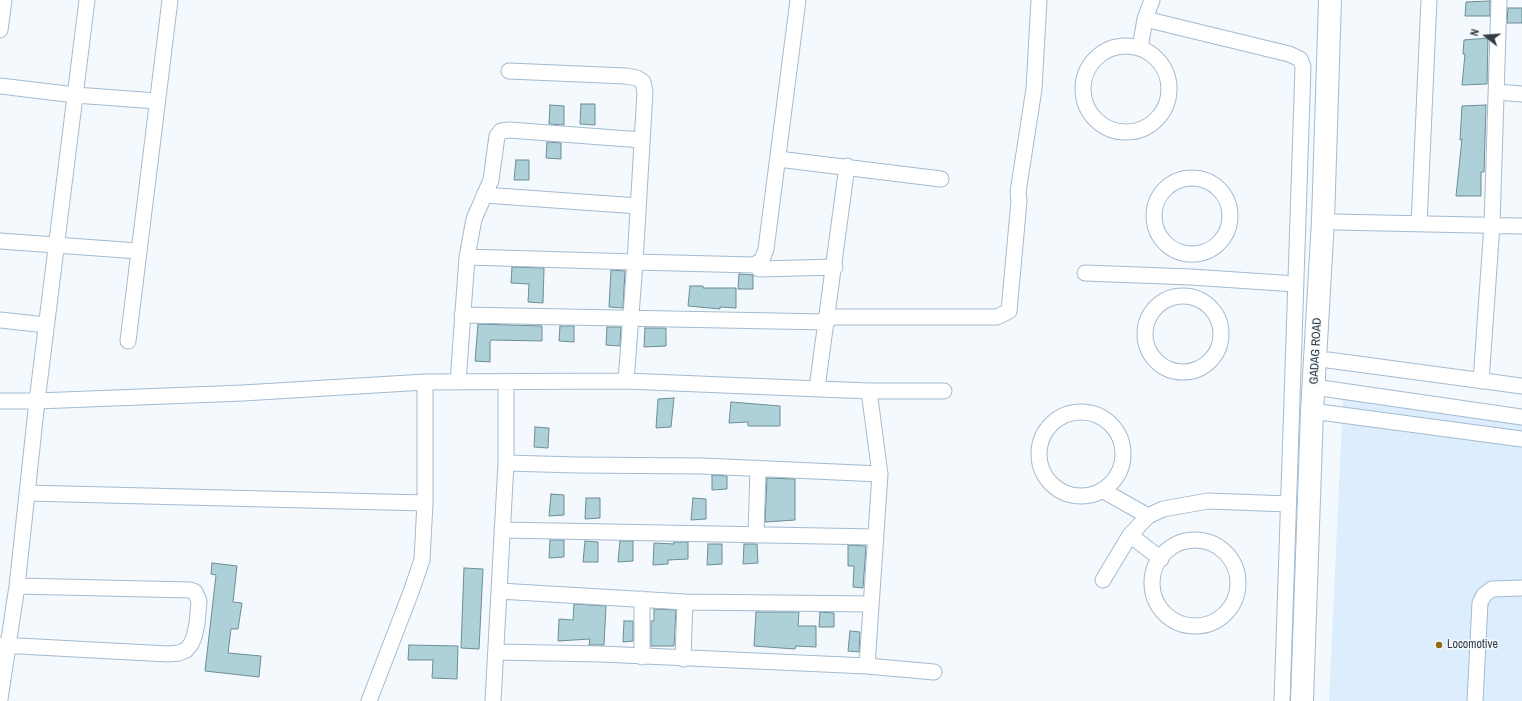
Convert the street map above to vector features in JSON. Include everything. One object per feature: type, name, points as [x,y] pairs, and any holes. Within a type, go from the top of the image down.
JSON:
[{"type":"highway","name":"GADAG ROAD","points":[[1302,701],[1320,388],[1323,221],[1330,0]]},
{"type":"highway","name":"GADAG ROAD","points":[[1320,388],[1328,360],[1335,222],[1343,0]]},
{"type":"highway","name":"GADAG ROAD","points":[[1314,701],[1318,411]]},
{"type":"street","points":[[0,699],[4,644],[17,586],[46,325],[87,0]]},
{"type":"street","points":[[128,341],[170,0]]},
{"type":"street","points":[[467,257],[754,265],[762,260],[766,249],[798,0]]},
{"type":"street","points":[[462,314],[827,322],[829,318],[997,317],[1009,311],[1019,201],[1018,192],[1034,89],[1040,0]]},
{"type":"street","points":[[1140,48],[1146,19],[1152,0]]},
{"type":"street","points":[[1419,224],[1429,0]]},
{"type":"street","points":[[1481,381],[1492,225],[1499,0]]},
{"type":"street","points":[[0,30],[2,7]]},
{"type":"street","points":[[1146,19],[1289,54],[1300,59],[1303,67],[1282,701]]},
{"type":"street","points":[[1126,46],[1140,48],[1153,55],[1166,73],[1169,87],[1167,102],[1160,116],[1153,124],[1140,131],[1116,132],[1103,126],[1092,116],[1083,97],[1083,82],[1088,68],[1098,56],[1111,48],[1126,46]]},
{"type":"street","points":[[509,71],[626,76],[637,78],[644,82],[645,92],[635,262],[626,381]]},
{"type":"street","points":[[0,86],[75,95],[157,101]]},
{"type":"street","points":[[1497,92],[1522,94]]},
{"type":"street","points":[[458,382],[467,257],[474,218],[490,180],[497,136],[501,131],[642,140]]},
{"type":"street","points":[[778,159],[847,166],[941,179]]},
{"type":"street","points":[[817,388],[847,166]]},
{"type":"street","points":[[1192,177],[1205,179],[1216,186],[1228,202],[1231,215],[1229,228],[1223,240],[1204,253],[1191,255],[1171,249],[1162,240],[1154,223],[1154,210],[1158,197],[1168,186],[1179,180],[1192,177]]},
{"type":"street","points":[[484,195],[638,206]]},
{"type":"street","points":[[1335,222],[1522,226]]},
{"type":"street","points":[[0,241],[138,251]]},
{"type":"street","points":[[1184,295],[1191,277],[1191,255]]},
{"type":"street","points":[[759,269],[834,267]]},
{"type":"street","points":[[1086,273],[1191,277],[1296,284]]},
{"type":"street","points":[[1184,295],[1196,297],[1208,304],[1219,319],[1222,332],[1220,346],[1214,358],[1208,364],[1196,371],[1182,373],[1162,367],[1153,358],[1145,341],[1145,328],[1150,315],[1158,304],[1170,297],[1184,295]]},
{"type":"street","points":[[0,320],[46,325]]},
{"type":"street","points":[[1328,360],[1522,386]]},
{"type":"street","points":[[0,400],[37,401],[243,393],[425,382],[626,381],[869,391],[944,391]]},
{"type":"street","points":[[369,701],[412,592],[422,560],[425,503],[425,382]]},
{"type":"street","points":[[493,701],[506,463],[506,382]]},
{"type":"street","points":[[1320,388],[1522,417]]},
{"type":"street","points":[[867,666],[880,474],[869,391]]},
{"type":"street","points":[[1318,411],[1522,438]]},
{"type":"street","points":[[1081,412],[1095,414],[1108,421],[1120,438],[1123,453],[1121,467],[1114,480],[1102,490],[1094,495],[1072,496],[1058,490],[1048,480],[1040,462],[1039,448],[1044,434],[1054,422],[1067,414],[1081,412]]},
{"type":"street","points":[[506,463],[758,468],[880,474]]},
{"type":"street","points":[[756,535],[758,468]]},
{"type":"street","points":[[1102,490],[1148,516]]},
{"type":"street","points":[[27,493],[425,503]]},
{"type":"street","points":[[1103,580],[1130,535],[1148,516],[1163,509],[1208,501],[1288,504]]},
{"type":"street","points":[[502,530],[876,538]]},
{"type":"street","points":[[1130,535],[1161,559]]},
{"type":"street","points":[[1195,540],[1209,542],[1222,549],[1235,567],[1238,581],[1236,596],[1229,610],[1222,617],[1209,624],[1194,627],[1172,620],[1161,610],[1153,591],[1152,576],[1161,559],[1168,550],[1181,542],[1195,540]]},
{"type":"street","points":[[4,644],[179,653],[186,650],[192,644],[197,624],[198,596],[195,592],[190,590],[17,586]]},
{"type":"street","points":[[1475,701],[1480,602],[1484,595],[1492,589],[1507,587],[1522,588]]},
{"type":"street","points":[[499,591],[685,602],[871,604]]},
{"type":"street","points":[[642,599],[642,656]]},
{"type":"street","points":[[683,659],[685,602]]},
{"type":"street","points":[[496,652],[642,656],[867,666],[934,672]]},
{"type":"shaded area","points":[[1343,399],[1522,420],[1522,701],[1329,701]]},
{"type":"building","points":[[1490,1],[1490,16],[1465,16],[1466,2]]},
{"type":"building","points":[[1508,8],[1522,8],[1522,23],[1507,23]]},
{"type":"building","points":[[1488,38],[1487,84],[1462,85],[1465,54],[1463,54],[1464,40]]},
{"type":"building","points":[[581,104],[595,104],[595,125],[580,124]]},
{"type":"building","points":[[550,105],[564,106],[564,125],[549,124]]},
{"type":"building","points":[[1486,105],[1484,172],[1481,172],[1481,196],[1456,196],[1462,139],[1460,140],[1462,106]]},
{"type":"building","points":[[547,142],[561,143],[561,159],[546,158]]},
{"type":"building","points":[[516,160],[529,160],[529,180],[514,180]]},
{"type":"building","points":[[512,267],[544,268],[543,303],[528,302],[529,284],[511,283]]},
{"type":"building","points":[[611,270],[625,271],[623,308],[609,307]]},
{"type":"building","points":[[739,274],[753,275],[753,289],[738,289]]},
{"type":"building","points":[[690,286],[703,286],[703,288],[736,288],[736,308],[720,307],[720,309],[688,306]]},
{"type":"building","points":[[478,324],[542,326],[542,341],[492,340],[490,341],[490,362],[475,361]]},
{"type":"building","points":[[560,326],[574,326],[574,342],[559,341]]},
{"type":"building","points":[[607,327],[621,327],[620,346],[606,345]]},
{"type":"building","points":[[645,328],[666,328],[666,346],[644,347]]},
{"type":"building","points":[[674,398],[671,427],[656,428],[658,399]]},
{"type":"building","points":[[731,402],[780,406],[780,426],[748,426],[748,422],[729,423]]},
{"type":"building","points":[[535,427],[549,428],[548,448],[534,447]]},
{"type":"building","points":[[712,475],[727,476],[727,489],[712,490]]},
{"type":"building","points":[[767,478],[795,479],[795,520],[765,522]]},
{"type":"building","points":[[551,494],[564,495],[564,515],[549,516]]},
{"type":"building","points":[[586,498],[600,498],[600,518],[585,519]]},
{"type":"building","points":[[693,498],[706,499],[706,519],[691,520]]},
{"type":"building","points":[[550,540],[564,540],[564,557],[549,558]]},
{"type":"building","points":[[585,541],[598,542],[598,562],[583,562]]},
{"type":"building","points":[[620,541],[633,541],[633,561],[618,562]]},
{"type":"building","points":[[674,542],[688,542],[688,559],[668,560],[668,564],[653,565],[654,543],[674,544]]},
{"type":"building","points":[[708,544],[722,544],[722,564],[707,565]]},
{"type":"building","points":[[744,544],[757,544],[758,563],[743,564]]},
{"type":"building","points":[[848,545],[866,546],[863,588],[853,587],[854,566],[848,566]]},
{"type":"building","points":[[212,563],[237,566],[233,602],[242,603],[238,629],[231,629],[228,653],[261,656],[259,677],[205,671],[216,575],[211,574]]},
{"type":"building","points":[[464,568],[483,569],[479,649],[461,648]]},
{"type":"building","points":[[574,604],[606,606],[604,645],[589,645],[590,639],[558,641],[559,619],[573,620]]},
{"type":"building","points":[[654,609],[676,610],[674,646],[651,646],[651,621],[654,621]]},
{"type":"building","points":[[756,612],[799,612],[798,626],[816,626],[816,647],[796,646],[795,649],[754,646]]},
{"type":"building","points":[[820,612],[834,613],[834,627],[819,627]]},
{"type":"building","points":[[624,621],[633,621],[633,641],[623,642]]},
{"type":"building","points":[[850,631],[860,632],[859,652],[848,651]]},
{"type":"building","points":[[409,645],[458,646],[457,679],[432,678],[433,660],[408,660]]},
{"type":"place","name":"Locomotive","points":[[1439,645]]}]
